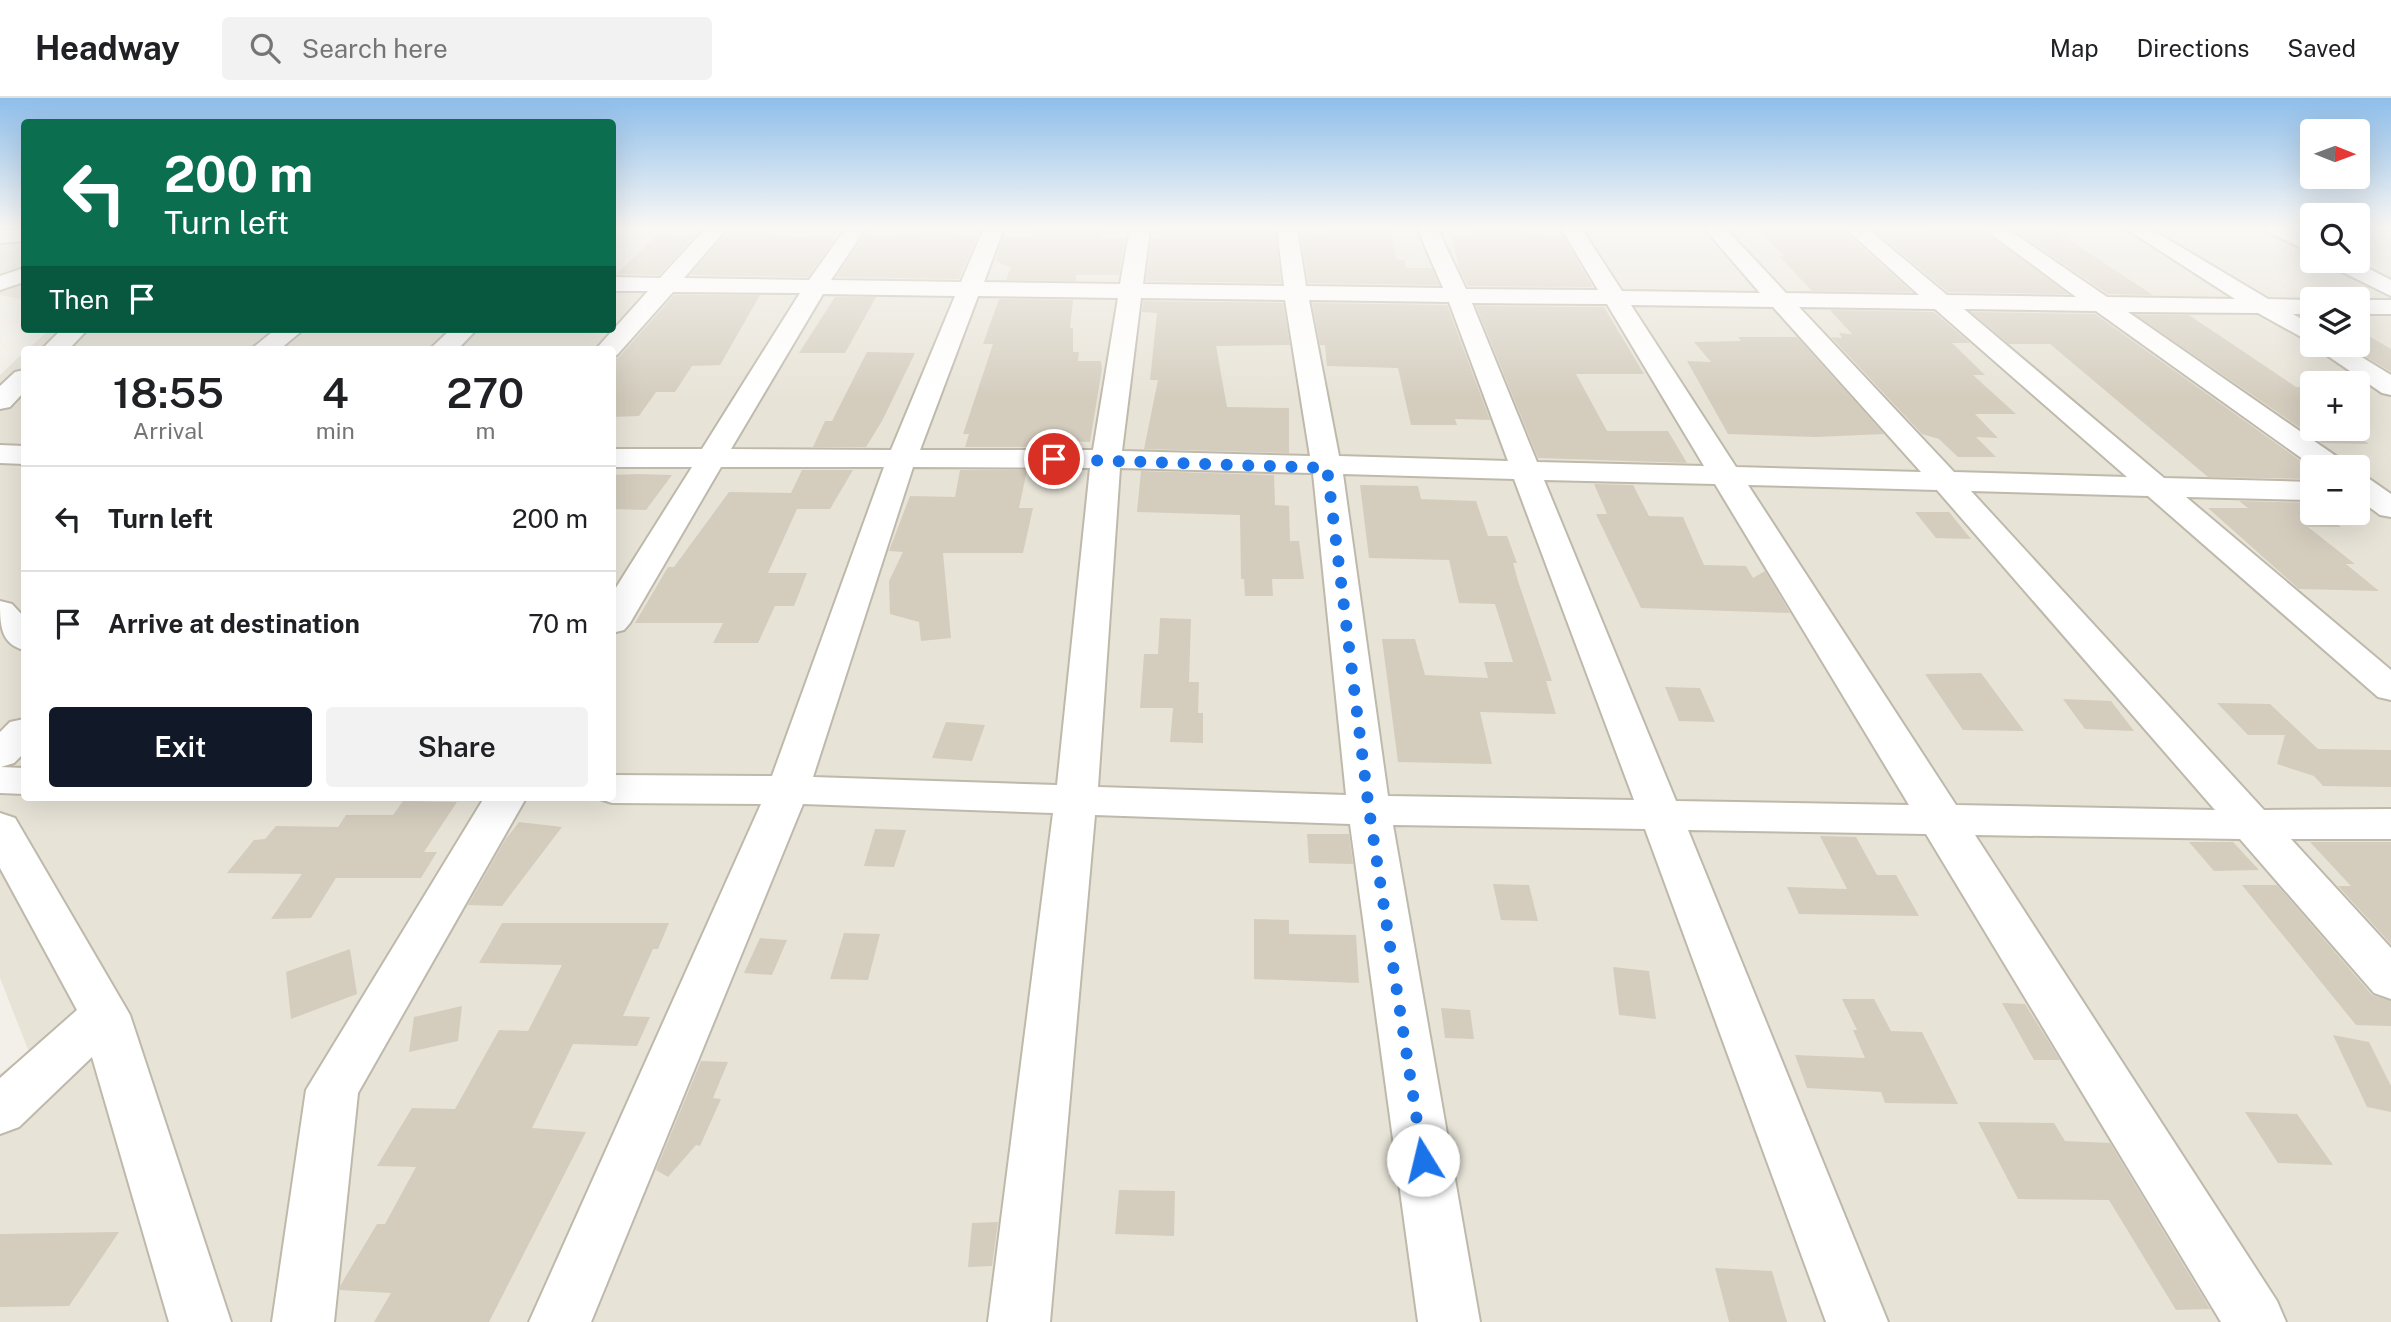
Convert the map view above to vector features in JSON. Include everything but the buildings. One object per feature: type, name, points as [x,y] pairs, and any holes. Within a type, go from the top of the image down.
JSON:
[{"type":"street","points":[[612,346],[665,285]]},
{"type":"street","points":[[674,285],[1297,291],[1459,296],[2300,307]]},
{"type":"street","points":[[559,1322],[788,790],[901,460],[971,285]]},
{"type":"street","points":[[1019,1322],[1076,799],[1105,459],[1133,285]]},
{"type":"street","points":[[1296,285],[1327,468],[1369,810],[1449,1322]]},
{"type":"street","points":[[1454,285],[1857,1322]]},
{"type":"street","points":[[1607,285],[2255,1322]]},
{"type":"street","points":[[1769,285],[2391,980]]},
{"type":"street","points":[[1924,285],[2391,689]]},
{"type":"street","points":[[2072,285],[2316,455]]},
{"type":"street","points":[[2229,285],[2300,329]]},
{"type":"street","points":[[0,286],[21,294]]},
{"type":"street","points":[[616,617],[815,287]]},
{"type":"street","points":[[2370,307],[2391,307]]},
{"type":"street","points":[[58,346],[72,333]]},
{"type":"street","points":[[269,346],[286,333]]},
{"type":"street","points":[[446,346],[461,333]]},
{"type":"street","points":[[2344,357],[2391,387]]},
{"type":"street","points":[[0,401],[21,381]]},
{"type":"street","points":[[0,454],[21,455]]},
{"type":"street","points":[[616,458],[1105,459],[1327,468],[2300,491]]},
{"type":"street","points":[[0,611],[21,636]]},
{"type":"street","points":[[0,754],[21,734]]},
{"type":"street","points":[[0,780],[21,781]]},
{"type":"street","points":[[616,789],[788,790],[1369,810],[2254,825],[2391,824]]},
{"type":"street","points":[[303,1322],[332,1090],[503,801]]},
{"type":"street","points":[[0,828],[105,1015],[200,1322]]},
{"type":"street","points":[[0,1111],[105,1015]]},
{"type":"shaded area","points":[[0,285],[21,285],[21,299],[0,295]]},
{"type":"shaded area","points":[[616,285],[2391,285],[2391,1322],[0,1322],[0,1074],[29,1052],[0,978],[0,375],[21,355],[21,801],[616,801],[616,346],[31,346],[46,333],[616,333]]},
{"type":"route","points":[[1054,459],[1327,468],[1369,810],[1423,1160]]}]
